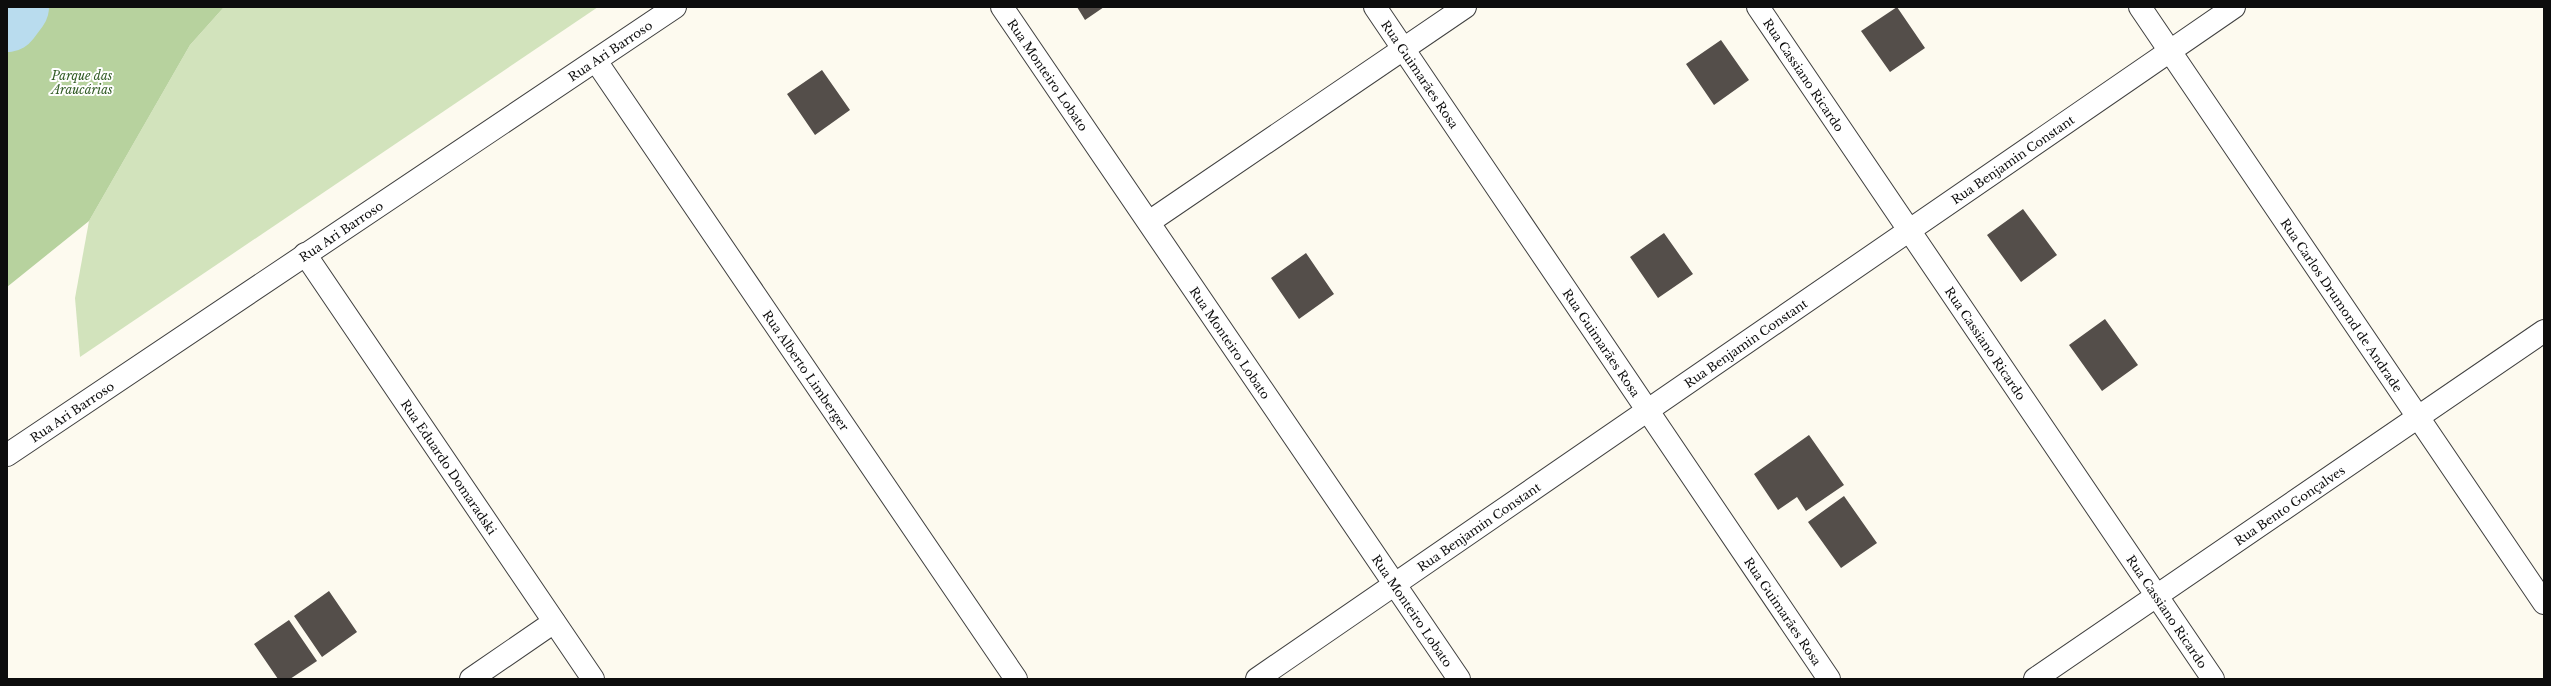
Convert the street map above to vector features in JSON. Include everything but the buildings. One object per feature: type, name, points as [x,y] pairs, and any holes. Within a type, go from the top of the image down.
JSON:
[{"type":"street","name":"Rua Ari Barroso","points":[[7,455],[675,7]]},
{"type":"street","name":"Rua Monteiro Lobato","points":[[1002,7],[1460,679]]},
{"type":"street","name":"Rua Guimarães Rosa","points":[[1375,7],[1829,679]]},
{"type":"street","points":[[1149,222],[1465,7]]},
{"type":"street","name":"Rua Cassiano Ricardo","points":[[1758,7],[2214,679]]},
{"type":"street","name":"Rua Carlos Drumond de Andrade","points":[[2140,7],[2544,603]]},
{"type":"street","name":"Rua Benjamin Constant","points":[[1257,679],[2234,7]]},
{"type":"street","name":"Rua Alberto Limberger","points":[[596,61],[1016,679]]},
{"type":"street","name":"Rua Eduardo Domaradski","points":[[306,254],[592,679]]},
{"type":"street","name":"Rua Bento Gonçalves","points":[[2035,679],[2544,331]]},
{"type":"street","points":[[471,679],[554,622]]},
{"type":"green space","name":"Parque das Araucárias","points":[[7,7],[224,7],[190,45],[89,221],[7,287]]},
{"type":"green space","points":[[224,7],[598,7],[80,357],[75,298],[89,221],[190,45]]},
{"type":"waterway","points":[[7,19],[16,7]]}]
